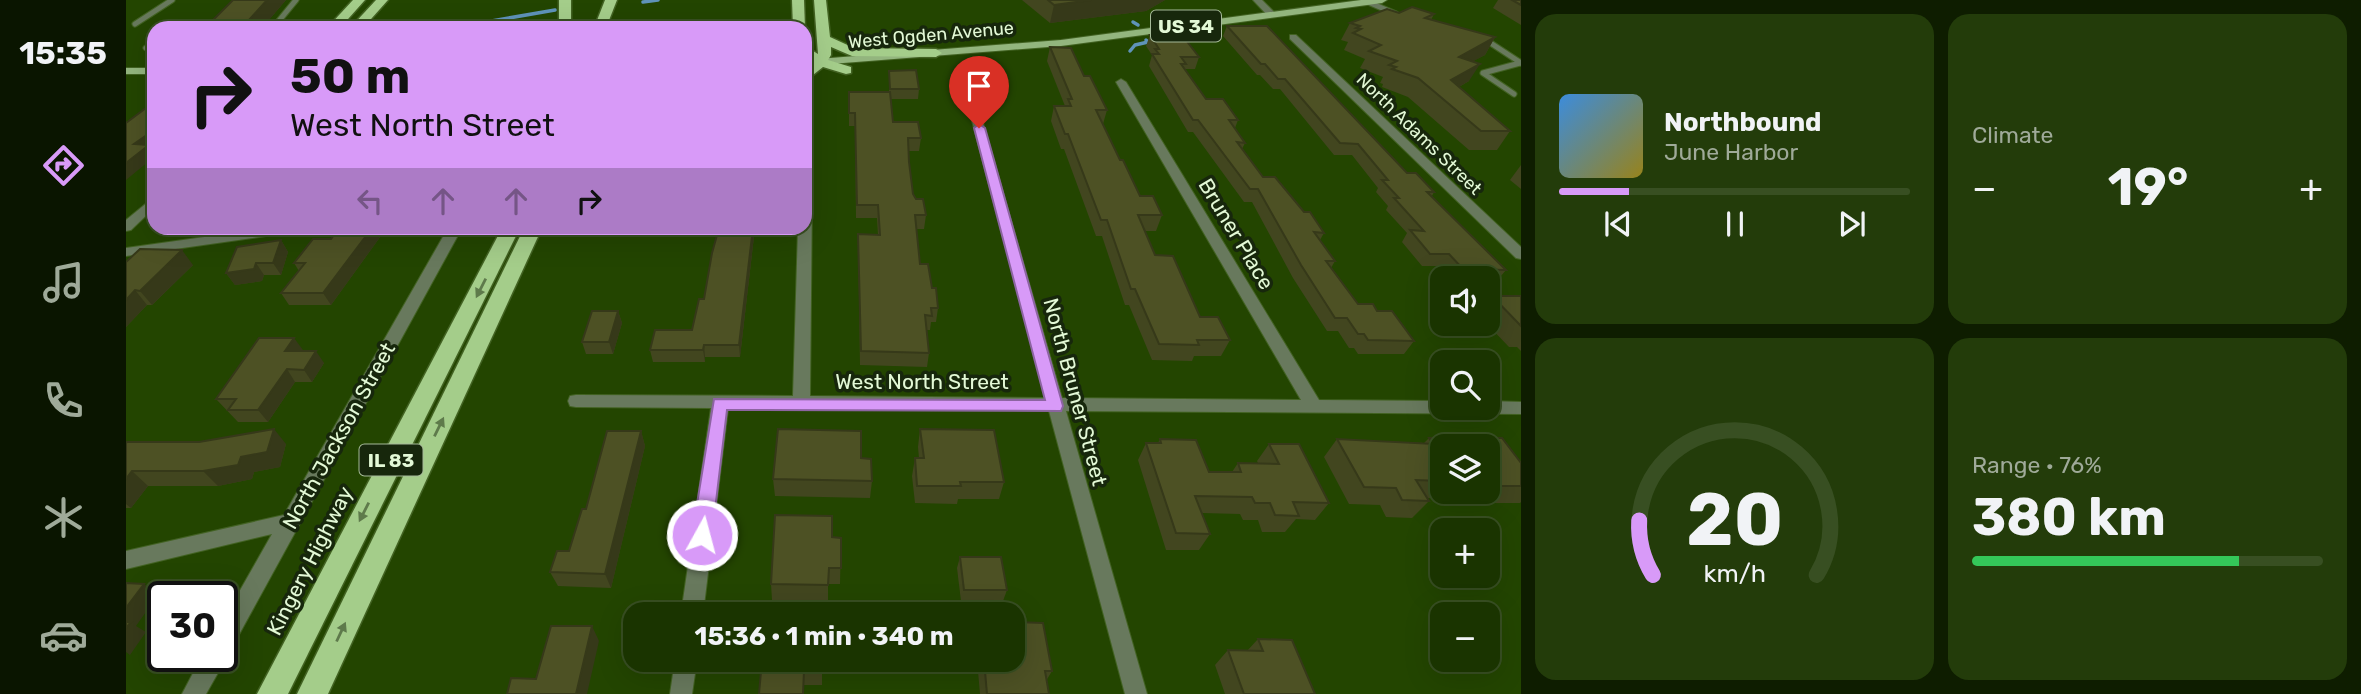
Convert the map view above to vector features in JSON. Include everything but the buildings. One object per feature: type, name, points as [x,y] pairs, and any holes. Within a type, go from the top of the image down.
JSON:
[{"type":"highway","points":[[340,21],[359,0]]},
{"type":"highway","points":[[362,21],[382,0]]},
{"type":"highway","points":[[565,0],[565,21]]},
{"type":"highway","points":[[577,0],[577,21]]},
{"type":"highway","points":[[594,21],[598,0]]},
{"type":"highway","points":[[603,21],[611,0]]},
{"type":"highway","points":[[798,0],[799,21]]},
{"type":"highway","points":[[812,66],[821,62],[825,55],[820,0]]},
{"type":"highway","points":[[824,39],[852,52],[936,53]]},
{"type":"highway","points":[[812,55],[821,62],[846,70]]},
{"type":"highway","name":"Kingery Highway","points":[[272,694],[507,235]]},
{"type":"highway","name":"IL 83","points":[[312,694],[530,235]]},
{"type":"main road","name":"West Ogden Avenue","points":[[821,62],[1061,43],[1382,0]]},
{"type":"main road","name":"West Ogden Avenue","points":[[812,69],[846,70],[984,57],[1049,48],[1061,43]]},
{"type":"main road","points":[[126,71],[147,71]]},
{"type":"main road","points":[[126,81],[147,81]]},
{"type":"street","points":[[1257,0],[1272,15]]},
{"type":"street","name":"North Adams Street","points":[[1293,37],[1521,255]]},
{"type":"street","name":"Bruner Place","points":[[1121,82],[1314,407]]},
{"type":"street","name":"North Bruner Street","points":[[972,102],[1136,694]]},
{"type":"street","points":[[126,227],[147,208]]},
{"type":"street","points":[[126,252],[245,235]]},
{"type":"street","name":"North Jackson Street","points":[[238,615],[451,235]]},
{"type":"street","points":[[801,404],[805,235]]},
{"type":"street","name":"West North Street","points":[[576,401],[1521,408]]},
{"type":"street","points":[[694,602],[720,404]]},
{"type":"street","points":[[126,560],[292,521]]},
{"type":"street","points":[[193,694],[206,672]]},
{"type":"street","points":[[681,694],[684,672]]},
{"type":"lane","points":[[135,24],[172,0]]},
{"type":"lane","points":[[279,21],[296,0]]},
{"type":"lane","points":[[1368,2],[1399,15]]},
{"type":"lane","points":[[218,21],[227,11]]},
{"type":"lane","points":[[1480,36],[1520,63]]},
{"type":"lane","points":[[1514,94],[1483,73],[1520,63]]},
{"type":"waterway","points":[[643,2],[658,0]]},
{"type":"waterway","points":[[491,21],[555,10]]},
{"type":"waterway","points":[[1133,22],[1138,25]]},
{"type":"waterway","points":[[1130,51],[1135,45],[1148,42],[1146,40]]},
{"type":"route","points":[[702,535],[720,404],[1055,406],[979,128]]}]
